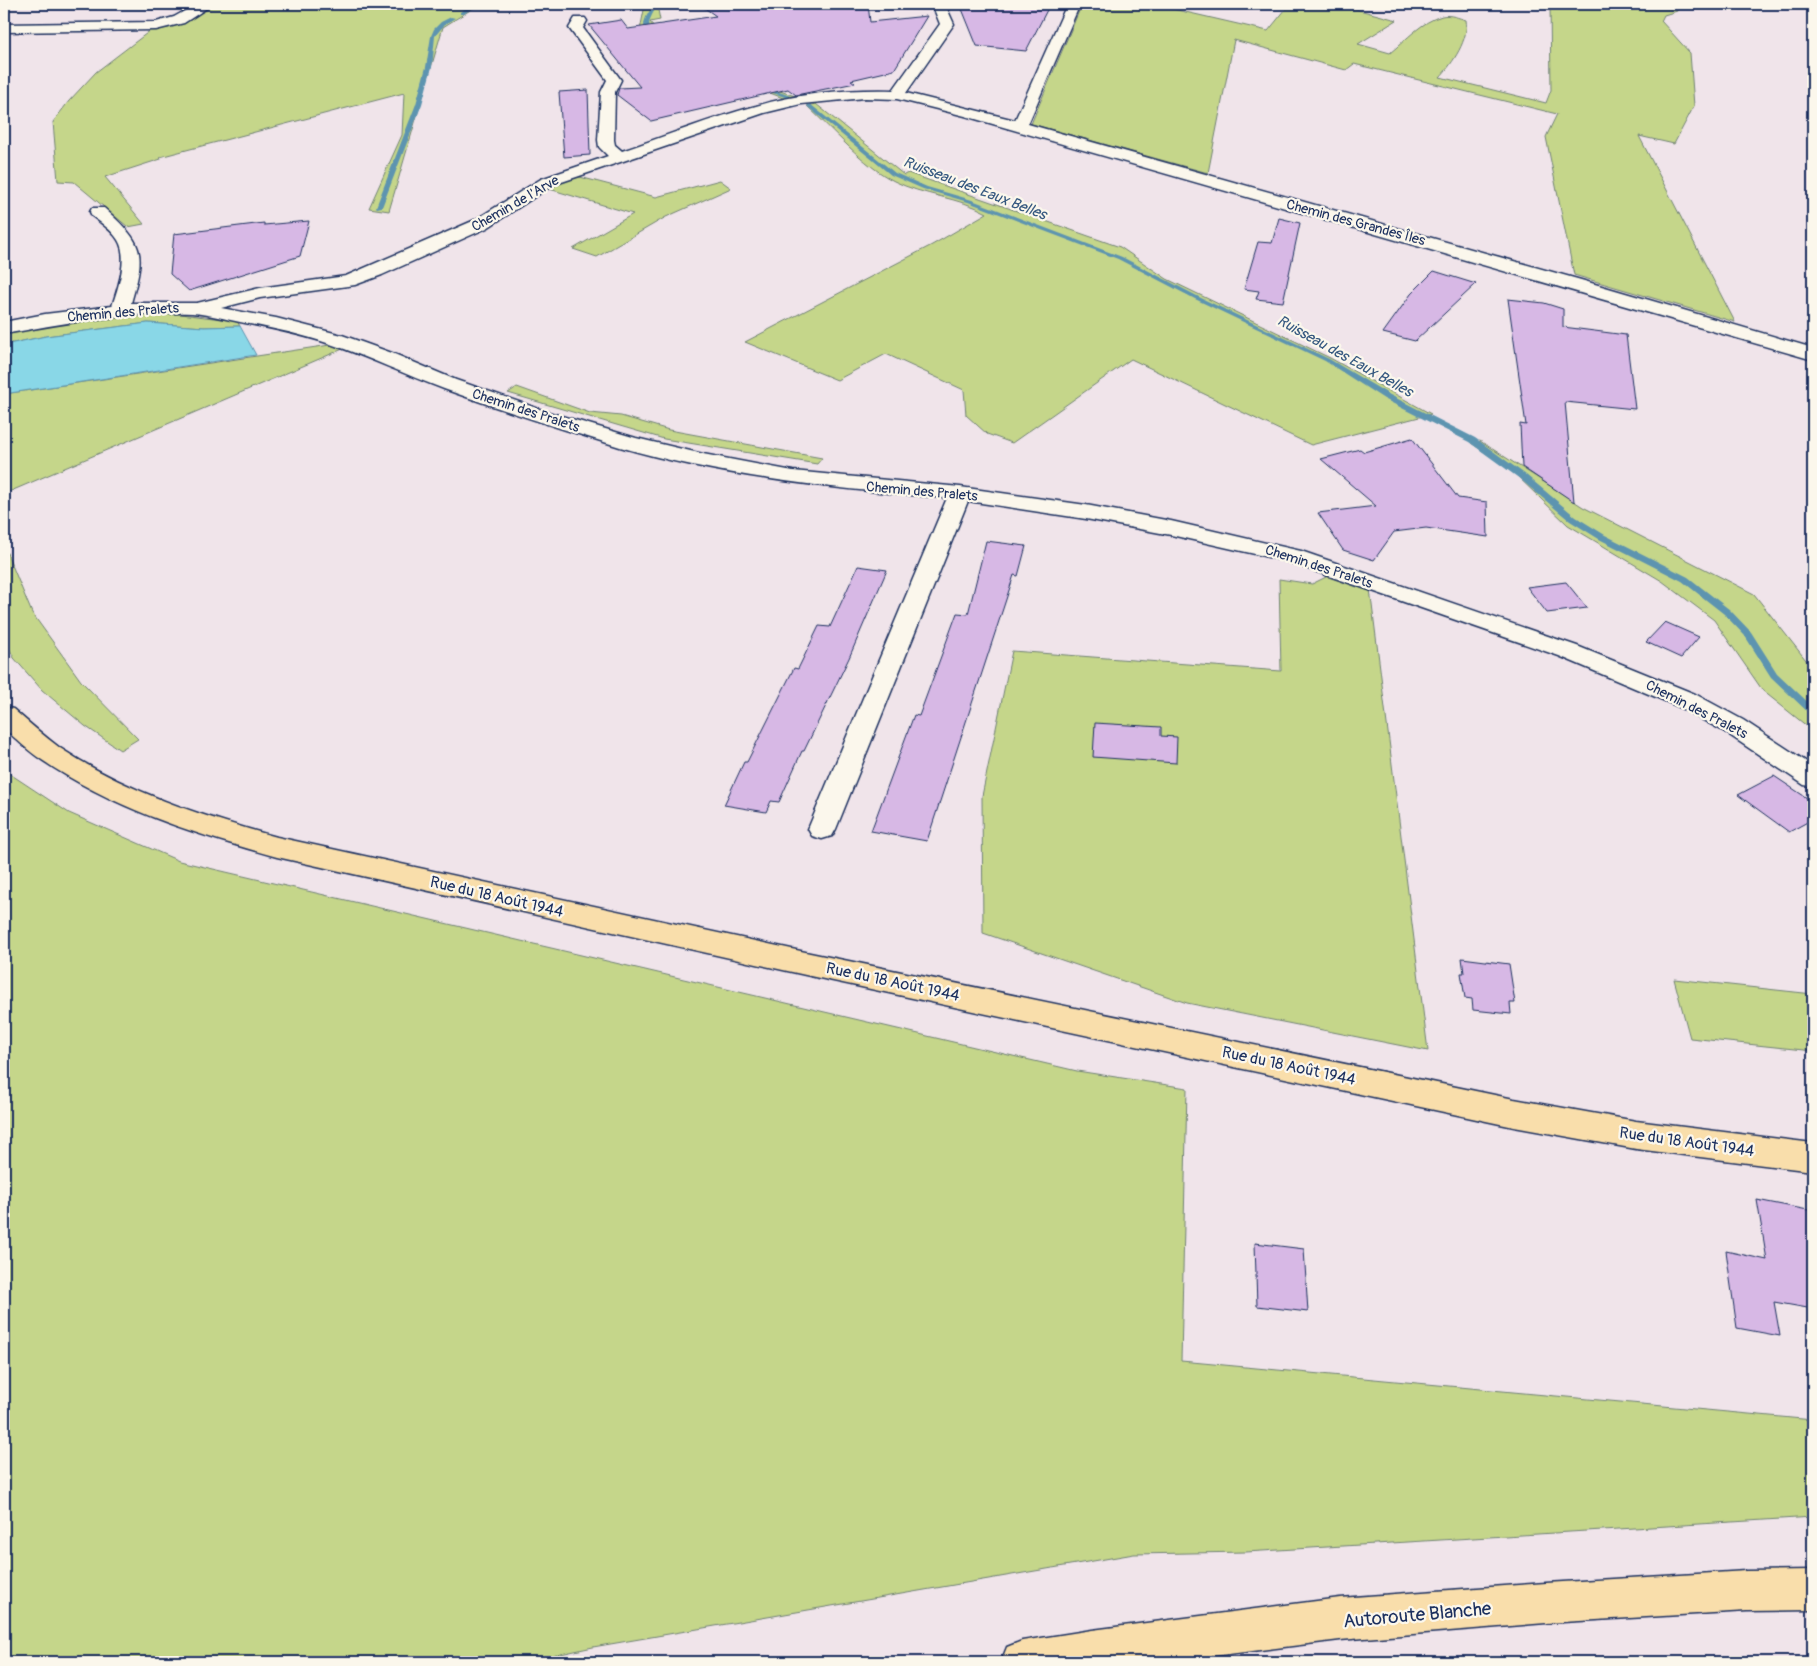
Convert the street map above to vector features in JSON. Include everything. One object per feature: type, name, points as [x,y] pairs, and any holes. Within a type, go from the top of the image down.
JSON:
[{"type":"main road","name":"Rue du 18 Août 1944","points":[[4,715],[24,734],[80,772],[116,792],[188,821],[296,850],[629,926],[1447,1099],[1638,1135],[1813,1157]]},
{"type":"main road","name":"Autoroute Blanche","points":[[1022,1662],[1092,1651],[1340,1619],[1747,1591],[1813,1590]]},
{"type":"street","points":[[4,28],[156,26],[179,20],[206,4]]},
{"type":"street","points":[[897,96],[947,24],[939,4]]},
{"type":"street","points":[[1019,127],[1074,4]]},
{"type":"street","points":[[580,21],[576,28],[614,80],[608,92],[606,140],[607,146],[618,156]]},
{"type":"street","name":"Chemin de l'Arve","points":[[195,308],[260,293],[349,281],[376,271],[481,224],[547,182],[618,156],[778,105],[852,94],[897,96]]},
{"type":"street","name":"Chemin des Grandes Îles","points":[[897,96],[946,106],[1574,284],[1813,354]]},
{"type":"street","points":[[98,212],[124,236],[130,247],[129,273],[120,311]]},
{"type":"street","name":"Chemin des Pralets","points":[[4,328],[45,320],[158,307],[195,308],[276,324],[335,339],[477,395],[630,443],[703,460],[793,477],[960,493],[1171,528],[1294,556],[1568,651],[1686,700],[1734,726],[1813,778]]},
{"type":"street","points":[[822,830],[960,493]]},
{"type":"green space","points":[[214,4],[480,4],[443,27],[389,211],[369,208],[402,135],[404,93],[160,157],[161,159],[105,177],[144,224],[128,227],[74,182],[58,181],[53,122],[69,101],[96,72],[151,30],[168,28],[194,17]]},
{"type":"green space","points":[[649,4],[666,4],[658,10],[660,20],[650,22],[686,64],[795,96],[783,98],[757,88],[728,82],[718,75],[675,64],[640,30],[644,10]]},
{"type":"green space","points":[[1082,4],[1151,4],[1268,31],[1290,4],[1351,4],[1344,6],[1397,20],[1358,44],[1390,53],[1428,22],[1442,16],[1454,16],[1466,20],[1465,35],[1455,58],[1440,77],[1546,103],[1551,90],[1550,4],[1696,4],[1677,6],[1677,11],[1664,15],[1661,21],[1690,53],[1694,106],[1674,144],[1639,136],[1735,322],[1574,275],[1546,137],[1557,114],[1354,64],[1346,70],[1234,40],[1208,173],[1031,124]]},
{"type":"green space","points":[[816,104],[904,175],[908,173],[1120,247],[1167,279],[1330,358],[1431,414],[1311,445],[1131,359],[1012,443],[987,434],[966,415],[964,390],[886,354],[837,380],[745,342],[932,245],[987,213],[965,203],[905,186],[883,174],[860,157],[807,106]]},
{"type":"green space","points":[[576,176],[656,197],[720,180],[731,188],[666,217],[597,257],[573,249],[633,214],[546,188]]},
{"type":"green space","points":[[181,314],[237,321],[240,326],[204,327],[148,323],[46,336],[4,345],[4,333],[26,329],[92,320]]},
{"type":"green space","points":[[330,345],[345,348],[4,494],[4,394]]},
{"type":"green space","points":[[517,387],[590,413],[621,416],[669,430],[822,458],[817,464],[664,439],[508,393]]},
{"type":"green space","points":[[1480,441],[1583,507],[1754,594],[1813,669],[1813,731],[1763,691],[1714,620],[1662,581],[1568,525],[1512,471],[1471,443]]},
{"type":"green space","points":[[4,546],[32,613],[81,681],[138,739],[120,750],[85,726],[42,690],[14,658],[4,638]]},
{"type":"green space","points":[[1330,575],[1370,589],[1428,1051],[1187,1003],[983,933],[982,796],[1012,651],[1281,671],[1279,579],[1312,584]]},
{"type":"green space","points":[[4,770],[69,813],[179,861],[1077,1071],[1187,1088],[1181,1361],[1813,1420],[1813,1517],[1246,1552],[1134,1554],[593,1647],[524,1662],[4,1662]]},
{"type":"green space","points":[[1674,979],[1813,994],[1813,1051],[1690,1038]]},
{"type":"water","points":[[148,323],[204,327],[240,326],[256,355],[4,394],[4,345],[46,336]]},
{"type":"building","points":[[699,4],[868,4],[870,22],[927,16],[894,70],[851,80],[855,83],[796,95],[788,89],[651,121],[617,95],[619,88],[640,87],[589,25],[621,20],[628,29],[716,16]]},
{"type":"building","points":[[960,4],[1050,4],[1026,51],[977,46]]},
{"type":"building","points":[[588,90],[590,155],[564,157],[559,92]]},
{"type":"building","points":[[1279,218],[1300,223],[1283,302],[1256,299],[1259,291],[1244,289],[1258,242],[1272,243]]},
{"type":"building","points":[[309,221],[300,256],[189,291],[170,274],[174,234],[264,223],[264,225]]},
{"type":"building","points":[[1434,271],[1476,284],[1415,341],[1383,333],[1411,294]]},
{"type":"building","points":[[1508,299],[1544,303],[1563,309],[1563,327],[1626,335],[1635,409],[1565,402],[1574,502],[1522,467],[1520,424],[1526,425]]},
{"type":"building","points":[[1412,438],[1458,498],[1487,502],[1488,537],[1426,528],[1394,532],[1374,560],[1343,550],[1318,513],[1376,506],[1321,459],[1360,449],[1364,452]]},
{"type":"building","points":[[986,541],[1026,546],[1018,576],[1014,575],[927,841],[871,831],[914,715],[919,716],[957,613],[968,614]]},
{"type":"building","points":[[858,566],[887,570],[849,658],[804,751],[802,751],[779,802],[771,801],[766,812],[724,805],[744,762],[747,762],[794,668],[798,669],[819,626],[830,627]]},
{"type":"building","points":[[1566,582],[1587,608],[1547,613],[1527,587]]},
{"type":"building","points":[[1665,622],[1699,637],[1681,658],[1646,642]]},
{"type":"building","points":[[1095,723],[1161,727],[1161,736],[1177,737],[1176,763],[1093,757]]},
{"type":"building","points":[[1774,776],[1813,802],[1813,819],[1789,832],[1738,795]]},
{"type":"building","points":[[1462,958],[1509,964],[1515,1003],[1510,1003],[1511,1014],[1473,1010],[1472,999],[1465,998],[1461,973],[1464,973]]},
{"type":"building","points":[[1757,1200],[1813,1211],[1813,1309],[1774,1302],[1780,1336],[1737,1328],[1726,1251],[1767,1260]]},
{"type":"building","points":[[1255,1243],[1304,1249],[1308,1312],[1257,1306]]},
{"type":"waterway","points":[[462,13],[475,4]]},
{"type":"waterway","name":"Ruisseau des Eaux Belles","points":[[653,37],[647,30],[646,22],[656,4]]},
{"type":"waterway","points":[[379,207],[419,104],[429,67],[433,36],[443,23],[453,18]]},
{"type":"waterway","name":"Ruisseau des Eaux Belles","points":[[763,88],[790,97]]},
{"type":"waterway","name":"Ruisseau des Eaux Belles","points":[[810,106],[893,174],[925,188],[970,201],[1120,258],[1197,298],[1327,360],[1387,397],[1472,440],[1523,477],[1573,519],[1602,537],[1685,579],[1727,612],[1748,634],[1774,675],[1813,712]]}]
